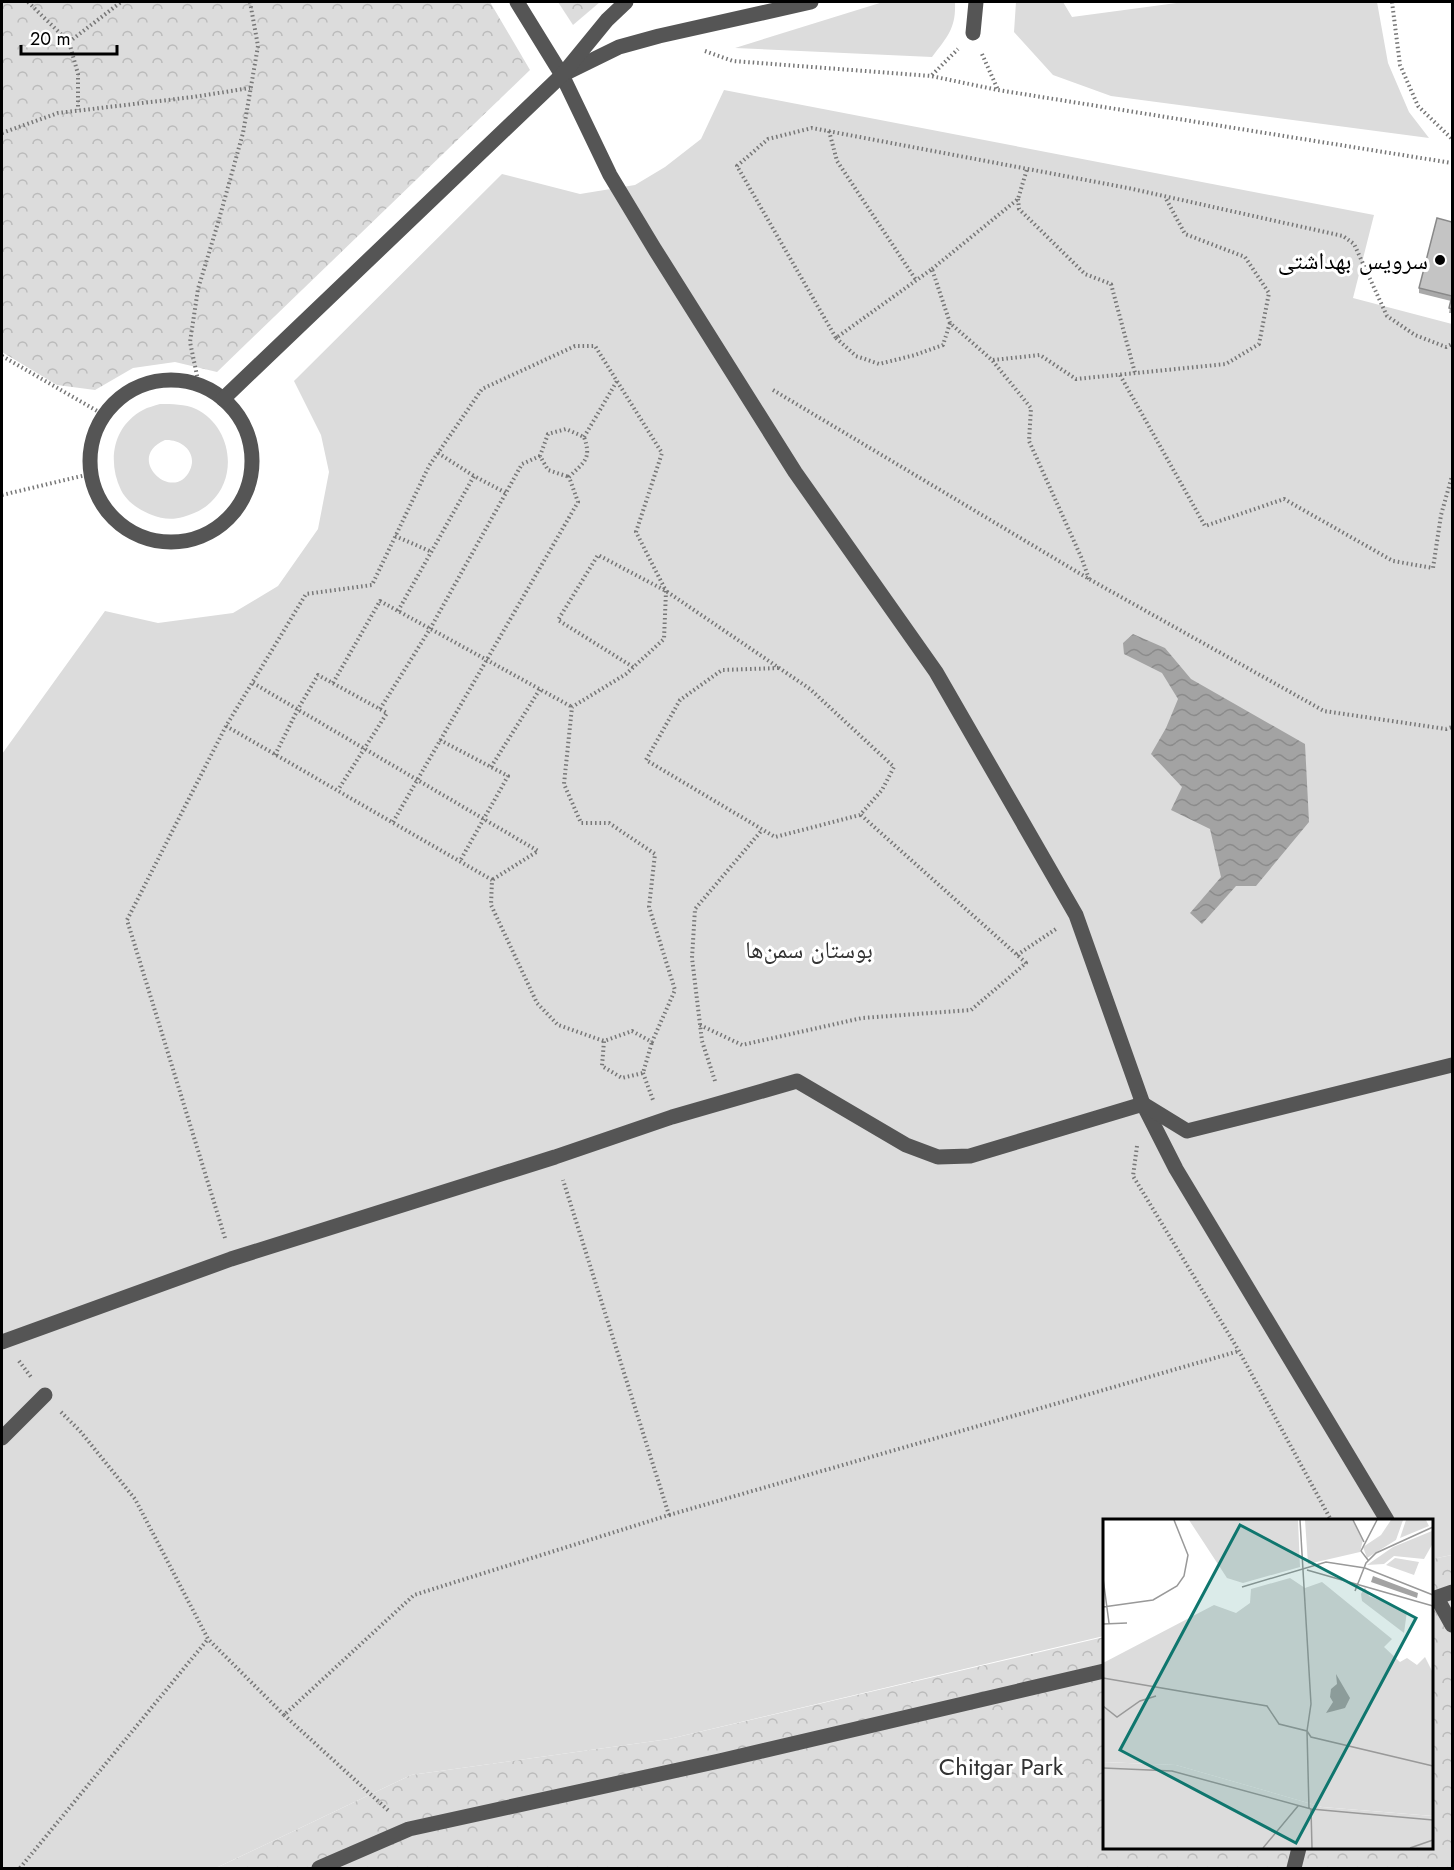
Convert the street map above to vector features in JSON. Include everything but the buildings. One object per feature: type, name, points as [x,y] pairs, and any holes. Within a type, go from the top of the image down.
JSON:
[{"type":"street","points":[[517,2],[562,75],[610,175],[654,248],[795,472],[936,672],[1076,915],[1143,1104],[1176,1169],[1386,1519]]},
{"type":"street","points":[[223,399],[562,75],[607,20],[626,2]]},
{"type":"street","points":[[562,75],[619,47],[811,2]]},
{"type":"street","points":[[973,33],[976,2]]},
{"type":"street","points":[[172,380],[199,384],[223,399],[240,418],[250,443],[252,469],[246,494],[231,516],[210,532],[186,541],[160,542],[135,534],[114,520],[98,499],[90,474],[89,454],[94,434],[104,415],[122,396],[146,384],[172,380]]},
{"type":"street","points":[[2,1342],[231,1259],[555,1157],[672,1117],[797,1082],[906,1145],[938,1157],[970,1156],[1143,1104],[1187,1131],[1452,1065]]},
{"type":"street","points":[[2,1438],[45,1395]]},
{"type":"street","points":[[1452,1592],[1434,1598],[1452,1626]]},
{"type":"street","points":[[320,1869],[409,1829],[730,1759],[1103,1671]]},
{"type":"street","points":[[1294,1869],[1299,1849]]},
{"type":"path","points":[[28,2],[69,42],[78,74],[78,110]]},
{"type":"path","points":[[69,42],[121,2]]},
{"type":"path","points":[[199,384],[190,342],[198,289],[243,133],[258,46],[250,2]]},
{"type":"path","points":[[1392,2],[1400,65],[1418,106],[1452,139]]},
{"type":"path","points":[[931,76],[973,33],[998,90]]},
{"type":"path","points":[[701,50],[733,61],[931,76],[998,90],[1452,163]]},
{"type":"path","points":[[2,133],[58,113],[250,88]]},
{"type":"path","points":[[950,323],[943,345],[915,355],[879,364],[856,356],[836,338],[737,166],[768,139],[812,128],[1165,196],[1343,236],[1354,244],[1387,316],[1415,335],[1446,347],[1452,344]]},
{"type":"path","points":[[829,131],[837,161],[916,280]]},
{"type":"path","points":[[1027,169],[1018,199],[1019,209],[1085,274],[1111,284],[1135,373]]},
{"type":"path","points":[[992,360],[1040,355],[1076,379],[1226,364],[1259,344],[1269,293],[1245,257],[1185,234],[1165,196]]},
{"type":"path","points":[[836,338],[932,269],[1018,199]]},
{"type":"path","points":[[932,269],[950,323],[992,360],[1031,408],[1029,441],[1089,579]]},
{"type":"path","points":[[231,1259],[127,920],[226,726],[306,594],[372,585],[429,466],[482,389],[574,346],[595,346],[662,453],[636,532],[666,591],[664,639],[626,674],[572,707]]},
{"type":"path","points":[[2,356],[104,415]]},
{"type":"path","points":[[1120,375],[1205,526],[1284,498],[1393,561],[1433,568],[1441,515],[1452,476]]},
{"type":"path","points":[[584,437],[617,381]]},
{"type":"path","points":[[766,386],[1089,579],[1324,711],[1446,729],[1452,727]]},
{"type":"path","points":[[380,709],[430,629],[522,464],[540,456],[548,434],[566,429],[584,437],[589,450],[586,460],[569,477]]},
{"type":"path","points":[[438,453],[506,493]]},
{"type":"path","points":[[540,456],[548,470],[569,477]]},
{"type":"path","points":[[2,495],[90,474]]},
{"type":"path","points":[[398,611],[474,476]]},
{"type":"path","points":[[393,822],[578,502],[569,477]]},
{"type":"path","points":[[395,536],[432,552]]},
{"type":"path","points":[[633,667],[558,620],[598,555],[666,591],[810,689],[894,767],[882,790],[861,815],[775,837],[646,760],[680,700],[722,670],[779,668]]},
{"type":"path","points":[[333,683],[380,601],[572,707]]},
{"type":"path","points":[[275,754],[318,675],[387,713],[338,790]]},
{"type":"path","points":[[253,683],[538,851],[492,880]]},
{"type":"path","points":[[491,767],[540,689]]},
{"type":"path","points":[[572,707],[564,784],[581,823],[609,823],[655,854],[649,907],[675,990],[652,1042],[643,1073],[622,1078],[602,1066],[604,1041]]},
{"type":"path","points":[[226,726],[492,880]]},
{"type":"path","points":[[440,740],[507,776],[460,861]]},
{"type":"path","points":[[700,1025],[742,1045],[862,1018],[970,1010],[1026,963],[861,815]]},
{"type":"path","points":[[723,1102],[702,1041],[692,958],[695,909],[762,830]]},
{"type":"path","points":[[492,880],[490,905],[537,1003],[558,1025],[604,1041],[632,1031],[652,1042]]},
{"type":"path","points":[[1017,955],[1076,915]]},
{"type":"path","points":[[1137,1145],[1133,1176],[1239,1351],[1330,1519]]},
{"type":"path","points":[[555,1157],[669,1515]]},
{"type":"path","points":[[2,1342],[45,1395],[80,1431],[135,1499],[208,1639],[284,1715],[409,1829]]},
{"type":"path","points":[[284,1715],[414,1594],[669,1515],[1239,1351]]},
{"type":"path","points":[[20,1869],[208,1639]]},
{"type":"green space","points":[[2,2],[490,2],[530,70],[217,372],[175,362],[133,368],[95,390],[57,385],[2,352]]},
{"type":"green space","points":[[558,2],[600,2],[573,25]]},
{"type":"green space","points":[[883,2],[955,2],[954,19],[950,31],[932,57],[735,48]]},
{"type":"green space","points":[[1016,2],[1063,2],[1072,17],[1184,2],[1377,2],[1388,63],[1409,112],[1429,138],[1111,96],[1053,75],[1014,32]]},
{"type":"green space","name":"بوستان سمن‌ها","points":[[724,90],[1374,215],[1353,298],[1452,324],[1452,1555],[1433,1559],[1433,1519],[1103,1519],[1103,1636],[669,1739],[411,1775],[216,1868],[2,1868],[2,754],[105,611],[158,623],[233,613],[278,586],[318,529],[329,472],[321,435],[294,381],[502,174],[580,194],[635,185],[665,167],[701,139]]},
{"type":"green space","points":[[160,404],[187,406],[208,417],[224,439],[227,452],[228,466],[220,491],[205,507],[179,518],[159,517],[134,505],[121,490],[114,468],[116,445],[125,425],[143,410]],"holes":[[[165,440],[182,444],[190,452],[192,458],[190,470],[183,479],[173,483],[164,481],[156,475],[150,467],[149,457],[153,448]]]},
{"type":"green space","name":"Chitgar Park","points":[[1452,1555],[1452,1868],[216,1868],[411,1775],[669,1739],[1103,1637],[1103,1849],[1433,1849],[1433,1559]]},
{"type":"water","points":[[1133,634],[1165,648],[1191,679],[1305,744],[1309,822],[1256,886],[1236,886],[1202,924],[1190,913],[1221,877],[1210,829],[1171,810],[1182,787],[1151,754],[1166,728],[1178,699],[1162,673],[1124,654],[1123,643]]},
{"type":"place","name":"سرویس بهداشتی","points":[[1440,260]]}]
